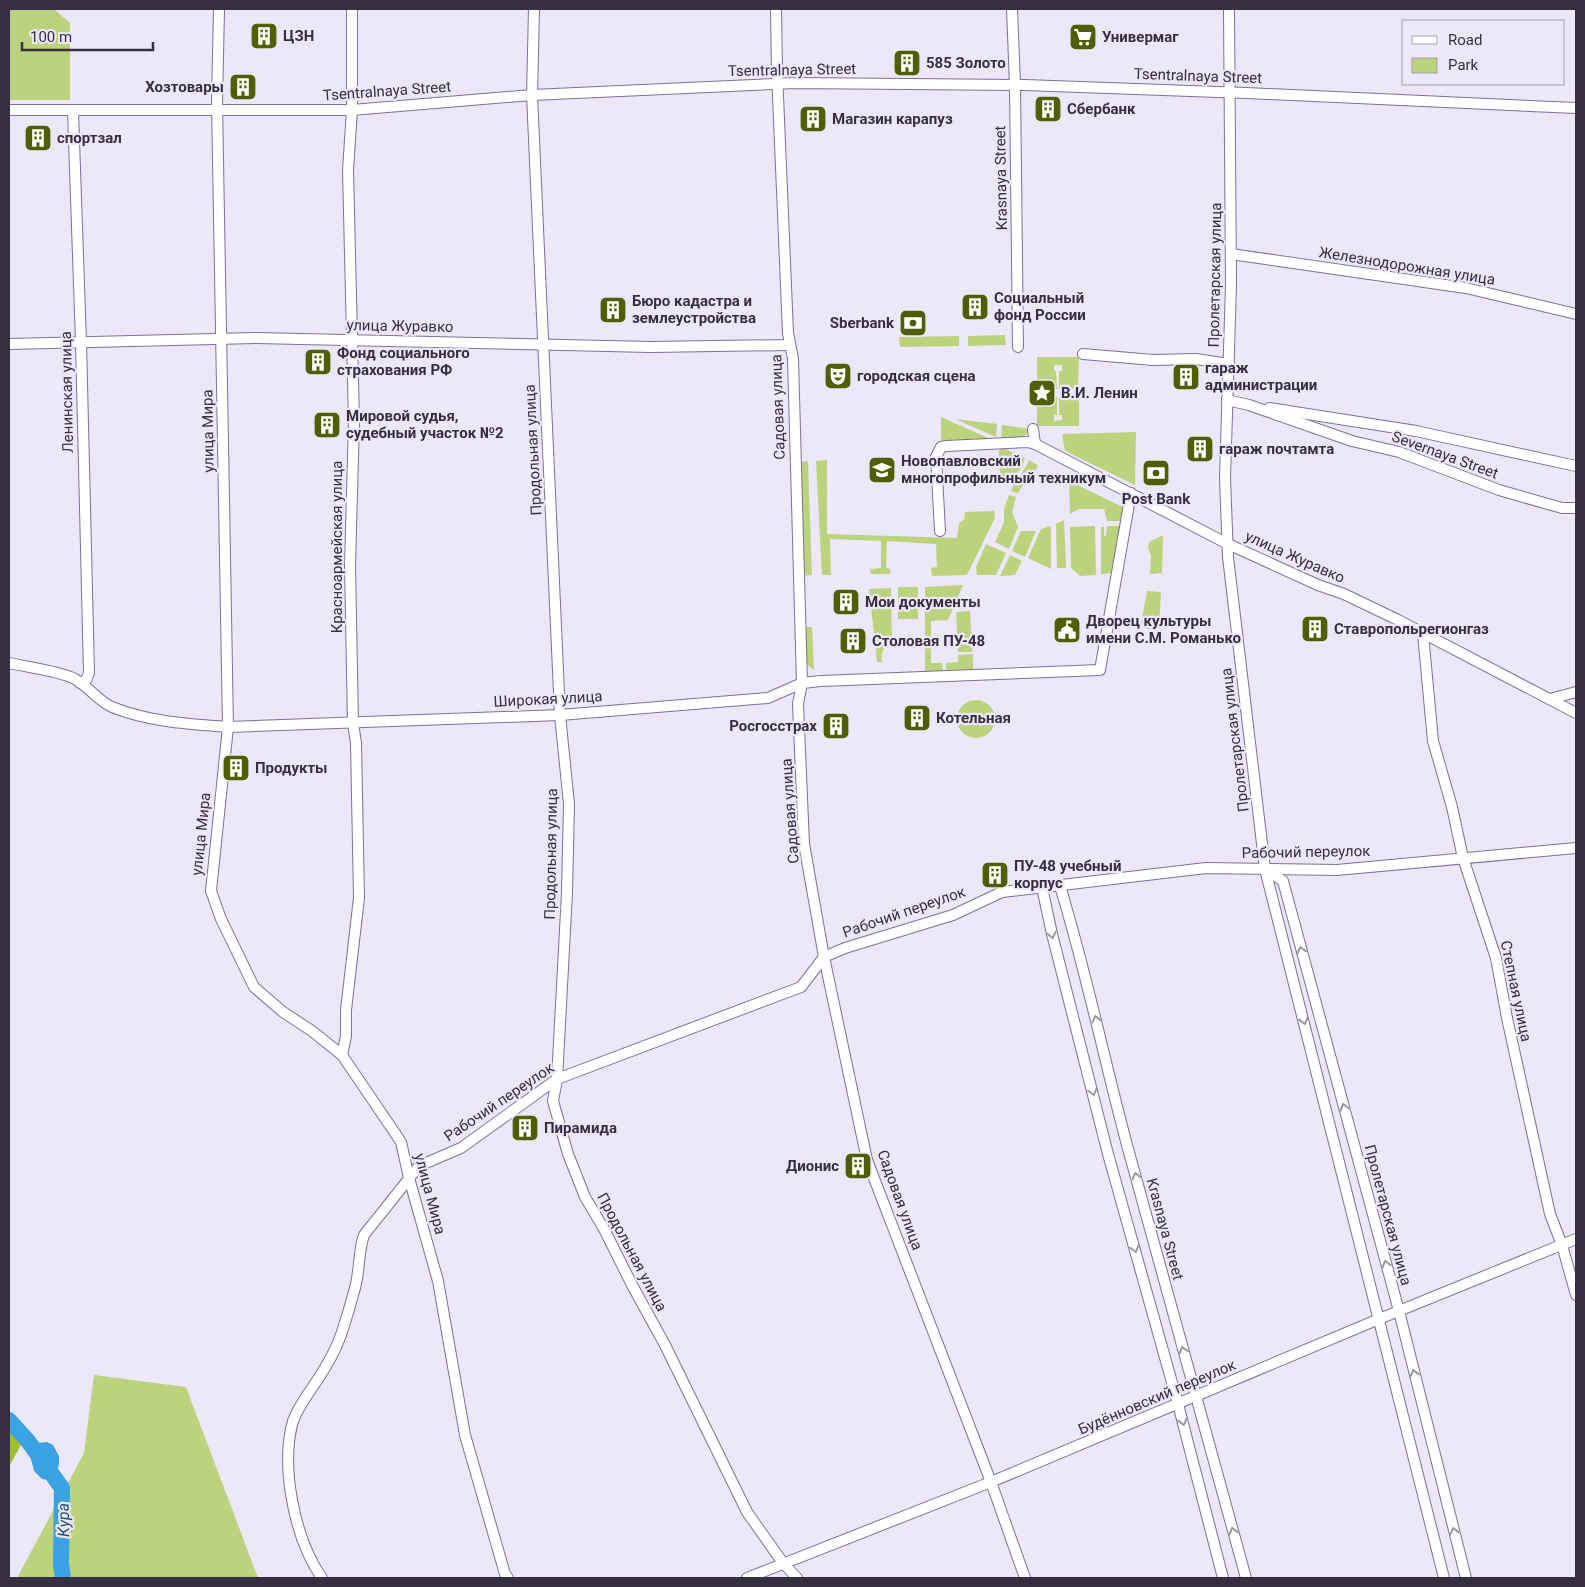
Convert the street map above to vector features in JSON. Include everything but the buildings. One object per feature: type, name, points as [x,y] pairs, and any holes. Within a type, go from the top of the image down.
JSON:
[{"type":"street","name":"улица Мира","points":[[219,9],[218,111],[228,727],[211,891],[221,919],[254,987],[282,1012],[312,1031],[342,1055],[401,1142],[409,1178],[438,1281],[465,1435],[508,1578]]},
{"type":"street","name":"Красноармейская улица","points":[[342,1055],[359,898],[350,566],[354,421],[348,170],[352,110],[352,9]]},
{"type":"street","name":"Продольная улица","points":[[534,9],[532,95],[560,715],[569,804],[567,893],[557,1079],[553,1101],[568,1154],[585,1197],[665,1345],[747,1512],[783,1563],[797,1578]]},
{"type":"street","name":"Садовая улица","points":[[776,9],[777,83],[788,324],[793,359],[802,683],[798,704],[804,844],[824,956],[867,1160],[991,1482],[1025,1578]]},
{"type":"street","name":"Krasnaya Street","points":[[1012,9],[1015,85],[1018,347]]},
{"type":"street","name":"Пролетарская улица","points":[[1229,9],[1231,254],[1225,478],[1228,544],[1265,869],[1444,1578]]},
{"type":"street","name":"Tsentralnaya Street","points":[[9,110],[352,110],[532,95],[777,83],[1015,85],[1230,92],[1576,108]]},
{"type":"street","name":"Ленинская улица","points":[[72,111],[81,342],[88,673],[92,692]]},
{"type":"street","name":"Железнодорожная улица","points":[[1231,254],[1466,288],[1576,314]]},
{"type":"street","name":"улица Журавко","points":[[9,344],[256,338],[650,347],[790,345]]},
{"type":"street","points":[[1083,354],[1153,360],[1196,359],[1229,364]]},
{"type":"street","name":"Severnaya Street","points":[[1227,400],[1416,431],[1576,466]]},
{"type":"street","name":"Severnaya Street","points":[[1249,405],[1352,441],[1399,452],[1499,490],[1562,508],[1576,508]]},
{"type":"street","points":[[940,530],[936,457],[941,448],[947,446],[1031,443],[1033,429]]},
{"type":"street","name":"улица Журавко","points":[[1031,443],[1228,544],[1318,585],[1344,594],[1576,713]]},
{"type":"street","name":"Широкая улица","points":[[9,663],[63,675],[80,683],[110,706],[144,717],[182,724],[228,727],[560,715],[768,698],[802,683],[821,680],[1100,670],[1130,493]]},
{"type":"street","name":"Степная улица","points":[[1423,634],[1433,741],[1452,807],[1463,858],[1496,958],[1507,1018],[1550,1214],[1562,1245],[1576,1295]]},
{"type":"street","points":[[80,683],[86,680],[88,673]]},
{"type":"street","points":[[1550,699],[1576,692]]},
{"type":"street","name":"Рабочий переулок","points":[[322,1578],[304,1540],[294,1511],[289,1478],[289,1450],[293,1421],[304,1399],[337,1346],[355,1288],[360,1263],[360,1245],[364,1235],[419,1166],[461,1148],[557,1079],[802,987],[824,956],[953,915],[1002,892],[1206,868],[1337,870],[1576,848]]},
{"type":"street","name":"Пролетарская улица","points":[[1265,869],[1282,881],[1398,1311],[1466,1578]]},
{"type":"street","name":"Krasnaya Street","points":[[1060,886],[1094,1009],[1139,1189],[1246,1578]]},
{"type":"street","points":[[1042,887],[1052,934],[1108,1154],[1178,1404],[1223,1578]]},
{"type":"street","name":"Будённовский переулок","points":[[747,1578],[991,1482],[1398,1311],[1576,1239]]},
{"type":"green space","points":[[9,9],[54,9],[70,23],[70,100],[9,100]]},
{"type":"green space","points":[[1005,335],[1006,345],[968,346],[968,336]]},
{"type":"green space","points":[[959,336],[959,346],[900,347],[899,337]]},
{"type":"green space","points":[[1037,357],[1079,357],[1078,388],[1059,389],[1059,371],[1062,371],[1062,365],[1054,365],[1057,389],[1054,389],[1052,383],[1048,381],[1037,380]]},
{"type":"green space","points":[[1054,397],[1057,397],[1057,415],[1054,415],[1054,421],[1062,420],[1062,415],[1059,415],[1059,397],[1079,397],[1079,426],[1037,426],[1037,406],[1050,406]]},
{"type":"green space","points":[[941,417],[995,441],[941,443]]},
{"type":"green space","points":[[955,419],[997,424],[996,437]]},
{"type":"green space","points":[[1002,425],[1030,429],[1025,436],[1001,440]]},
{"type":"green space","points":[[1136,432],[1135,485],[1065,451],[1062,434]]},
{"type":"green space","points":[[1001,447],[1025,458],[1022,467],[1009,483],[1000,480],[999,451]]},
{"type":"green space","points":[[827,460],[827,534],[957,538],[959,523],[964,520],[965,512],[994,511],[995,518],[967,575],[932,576],[931,568],[937,567],[936,544],[887,541],[886,568],[890,569],[890,574],[871,574],[870,569],[881,568],[881,541],[830,539],[831,575],[822,575],[816,461]]},
{"type":"green space","points":[[1029,460],[1038,465],[1036,469],[1018,493],[1011,491],[1025,468]]},
{"type":"green space","points":[[808,461],[812,575],[802,576],[800,462]]},
{"type":"green space","points":[[1069,481],[1125,508],[1123,521],[1107,521],[1104,509],[1079,509],[1070,514]]},
{"type":"green space","points":[[1009,495],[1016,497],[1012,512],[1018,527],[1009,549],[995,542],[1004,522],[1004,509]]},
{"type":"green space","points":[[1064,520],[1066,568],[1057,568],[1056,524]]},
{"type":"green space","points":[[1051,526],[1051,569],[1028,558],[1041,529]]},
{"type":"green space","points":[[1095,526],[1096,575],[1080,576],[1071,568],[1070,527]]},
{"type":"green space","points":[[1107,526],[1121,526],[1111,573],[1101,574],[1101,527],[1104,527],[1104,536],[1106,536]]},
{"type":"green space","points":[[1021,531],[1036,531],[1025,557],[1012,551]]},
{"type":"green space","points":[[1163,535],[1162,573],[1150,574],[1151,555],[1148,548],[1149,542]]},
{"type":"green space","points":[[986,544],[1006,553],[996,575],[977,575],[976,567]]},
{"type":"green space","points":[[1010,555],[1022,561],[1015,575],[1000,576]]},
{"type":"green space","points":[[963,585],[948,620],[931,621],[931,663],[942,663],[943,671],[940,674],[925,674],[925,587]]},
{"type":"green space","points":[[898,587],[918,587],[918,619],[898,619]]},
{"type":"green space","points":[[891,588],[892,641],[883,650],[882,662],[877,662],[869,589]]},
{"type":"green space","points":[[1147,591],[1161,592],[1159,629],[1147,629],[1141,624]]},
{"type":"green space","points":[[970,611],[972,652],[958,652],[956,612]]},
{"type":"green space","points":[[803,627],[812,627],[814,670],[804,662]]},
{"type":"green space","points":[[973,654],[973,670],[970,672],[949,673],[946,671],[946,663],[958,662],[958,655]]},
{"type":"green space","points":[[976,700],[990,705],[995,719],[990,733],[976,738],[962,733],[957,719],[962,705]]},
{"type":"green space","points":[[94,1375],[186,1387],[258,1578],[17,1578],[84,1453]]},
{"type":"green space","points":[[9,1424],[19,1436],[21,1445],[9,1467]]},
{"type":"water","points":[[28,1441],[47,1442],[53,1445],[59,1456],[59,1465],[54,1477],[49,1480],[42,1479],[34,1471]]},
{"type":"waterway","name":"Кура","points":[[9,1420],[28,1441],[62,1488],[61,1564],[63,1578]]},
{"type":"place","name":"ЦЗН","points":[[264,36]]},
{"type":"place","name":"Универмаг","points":[[1083,37]]},
{"type":"place","name":"585 Золото","points":[[907,63]]},
{"type":"place","name":"Хозтовары","points":[[243,87]]},
{"type":"place","name":"Сбербанк","points":[[1048,109]]},
{"type":"place","name":"Магазин карапуз","points":[[813,119]]},
{"type":"place","name":"спортзал","points":[[38,138]]},
{"type":"place","name":"Социальный фонд России","points":[[975,307]]},
{"type":"place","name":"Бюро кадастра и землеустройства","points":[[613,310]]},
{"type":"place","name":"Sberbank","points":[[913,323]]},
{"type":"place","name":"Фонд социального страхования РФ","points":[[318,362]]},
{"type":"place","name":"городская сцена","points":[[838,376]]},
{"type":"place","name":"гараж администрации","points":[[1186,377]]},
{"type":"place","name":"В.И. Ленин","points":[[1042,393]]},
{"type":"place","name":"Мировой судья, судебный участок №2","points":[[327,425]]},
{"type":"place","name":"гараж почтамта","points":[[1200,449]]},
{"type":"place","name":"Новопавловский многопрофильный техникум","points":[[882,470]]},
{"type":"place","name":"Post Bank","points":[[1156,473]]},
{"type":"place","name":"Мои документы","points":[[846,602]]},
{"type":"place","name":"Ставропольрегионгаз","points":[[1315,629]]},
{"type":"place","name":"Дворец культуры имени С.М. Романько","points":[[1067,630]]},
{"type":"place","name":"Столовая ПУ-48","points":[[853,641]]},
{"type":"place","name":"Котельная","points":[[917,718]]},
{"type":"place","name":"Росгосстрах","points":[[836,726]]},
{"type":"place","name":"Продукты","points":[[236,768]]},
{"type":"place","name":"ПУ-48 учебный корпус","points":[[995,875]]},
{"type":"place","name":"Пирамида","points":[[525,1128]]},
{"type":"place","name":"Дионис","points":[[858,1166]]}]
